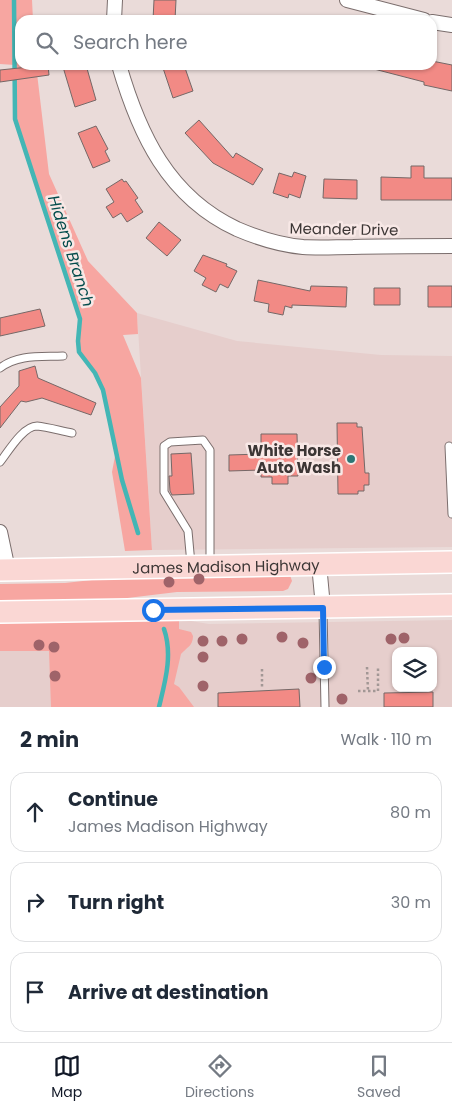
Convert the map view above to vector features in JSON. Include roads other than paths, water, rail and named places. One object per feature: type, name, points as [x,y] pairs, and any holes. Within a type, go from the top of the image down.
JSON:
[{"type":"main road","name":"James Madison Highway","points":[[4,570],[452,562]]},
{"type":"main road","points":[[0,612],[452,605]]},
{"type":"street","points":[[114,15],[115,0]]},
{"type":"street","points":[[347,0],[405,15]]},
{"type":"street","points":[[437,23],[452,25]]},
{"type":"street","name":"Meander Drive","points":[[120,70],[140,127],[156,156],[186,195],[224,223],[253,236],[278,243],[304,247],[452,246]]},
{"type":"street","points":[[0,532],[4,570]]},
{"type":"street","points":[[319,564],[323,608]]},
{"type":"lane","points":[[0,368],[8,361],[20,358],[63,356]]},
{"type":"lane","points":[[0,462],[19,436],[35,426],[72,433]]},
{"type":"lane","points":[[203,440],[210,450],[200,567],[188,530],[164,492],[164,446],[170,442],[203,440]]},
{"type":"lane","points":[[449,446],[452,514]]},
{"type":"lane","points":[[323,608],[325,707]]},
{"type":"waterway","name":"Hidens Branch","points":[[14,0],[15,119],[80,319],[79,352],[95,373],[103,390],[122,480],[138,533]]},
{"type":"waterway","name":"Hidens Branch","points":[[159,707],[166,678],[168,659],[167,639],[164,629]]},
{"type":"place","name":"White Horse Auto Wash","points":[[351,459]]}]
